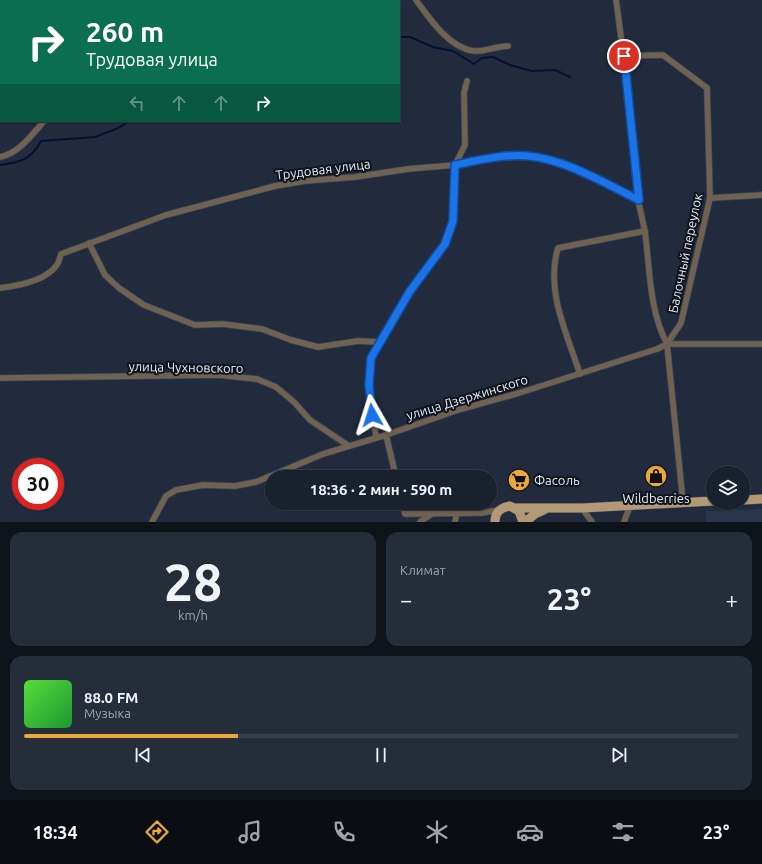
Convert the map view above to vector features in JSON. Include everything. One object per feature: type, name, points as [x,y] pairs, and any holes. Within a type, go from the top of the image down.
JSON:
[{"type":"main road","points":[[750,500],[762,499]]},
{"type":"main road","points":[[495,521],[499,510],[504,507],[582,508],[706,501]]},
{"type":"main road","points":[[515,508],[522,516],[524,522],[541,510],[561,508]]},
{"type":"street","points":[[416,0],[440,31],[467,49],[476,51],[495,46],[508,46]]},
{"type":"street","points":[[616,0],[624,56],[639,200],[645,231],[652,292],[660,330],[667,344],[683,502]]},
{"type":"street","name":"Балочный переулок","points":[[624,56],[663,55],[707,88],[710,198],[681,323],[667,344]]},
{"type":"street","points":[[376,437],[369,385],[371,358],[410,291],[445,244],[453,221],[455,165],[465,145],[464,93],[467,81]]},
{"type":"street","points":[[0,157],[5,156],[25,143],[43,122]]},
{"type":"street","name":"Трудовая улица","points":[[0,288],[22,286],[47,273],[56,266],[61,254],[166,215],[275,186],[305,180],[355,177],[408,169],[455,165],[492,158],[528,156],[550,160],[585,174],[639,200]]},
{"type":"street","points":[[710,198],[762,195]]},
{"type":"street","points":[[580,374],[556,296],[553,279],[554,261],[558,248],[645,231]]},
{"type":"street","points":[[89,243],[105,275],[119,288],[144,305],[196,325],[223,324],[262,329],[291,340],[318,347],[358,342],[381,342]]},
{"type":"street","name":"улица Дзержинского","points":[[152,522],[166,496],[176,490],[203,485],[235,486],[256,482],[323,454],[386,435],[458,410],[580,374],[657,349],[667,344],[762,344]]},
{"type":"street","name":"улица Чухновского","points":[[0,378],[219,375],[257,379],[276,387],[294,402],[310,420],[349,446]]},
{"type":"street","points":[[386,435],[394,470]]},
{"type":"street","points":[[624,522],[630,506]]},
{"type":"street","points":[[582,508],[592,522]]},
{"type":"street","points":[[404,510],[405,514],[481,512],[499,510]]},
{"type":"street","points":[[455,522],[457,512]]},
{"type":"street","points":[[481,512],[491,515],[495,521]]},
{"type":"street","points":[[420,522],[433,513]]},
{"type":"shaded area","points":[[762,509],[762,522],[706,522],[705,511]]},
{"type":"waterway","points":[[400,37],[410,37],[433,47],[453,51],[474,64],[482,58],[493,57],[510,65],[532,71],[555,70],[570,77]]},
{"type":"waterway","points":[[0,165],[14,163],[25,159],[33,152],[41,141],[95,137],[116,129],[128,122]]},
{"type":"place","name":"Wildberries","points":[[656,476]]},
{"type":"place","name":"Фасоль","points":[[519,480]]},
{"type":"route","points":[[372,415],[369,385],[371,358],[410,291],[445,244],[453,221],[455,165],[492,158],[528,156],[550,160],[585,174],[639,200],[624,56]]}]
